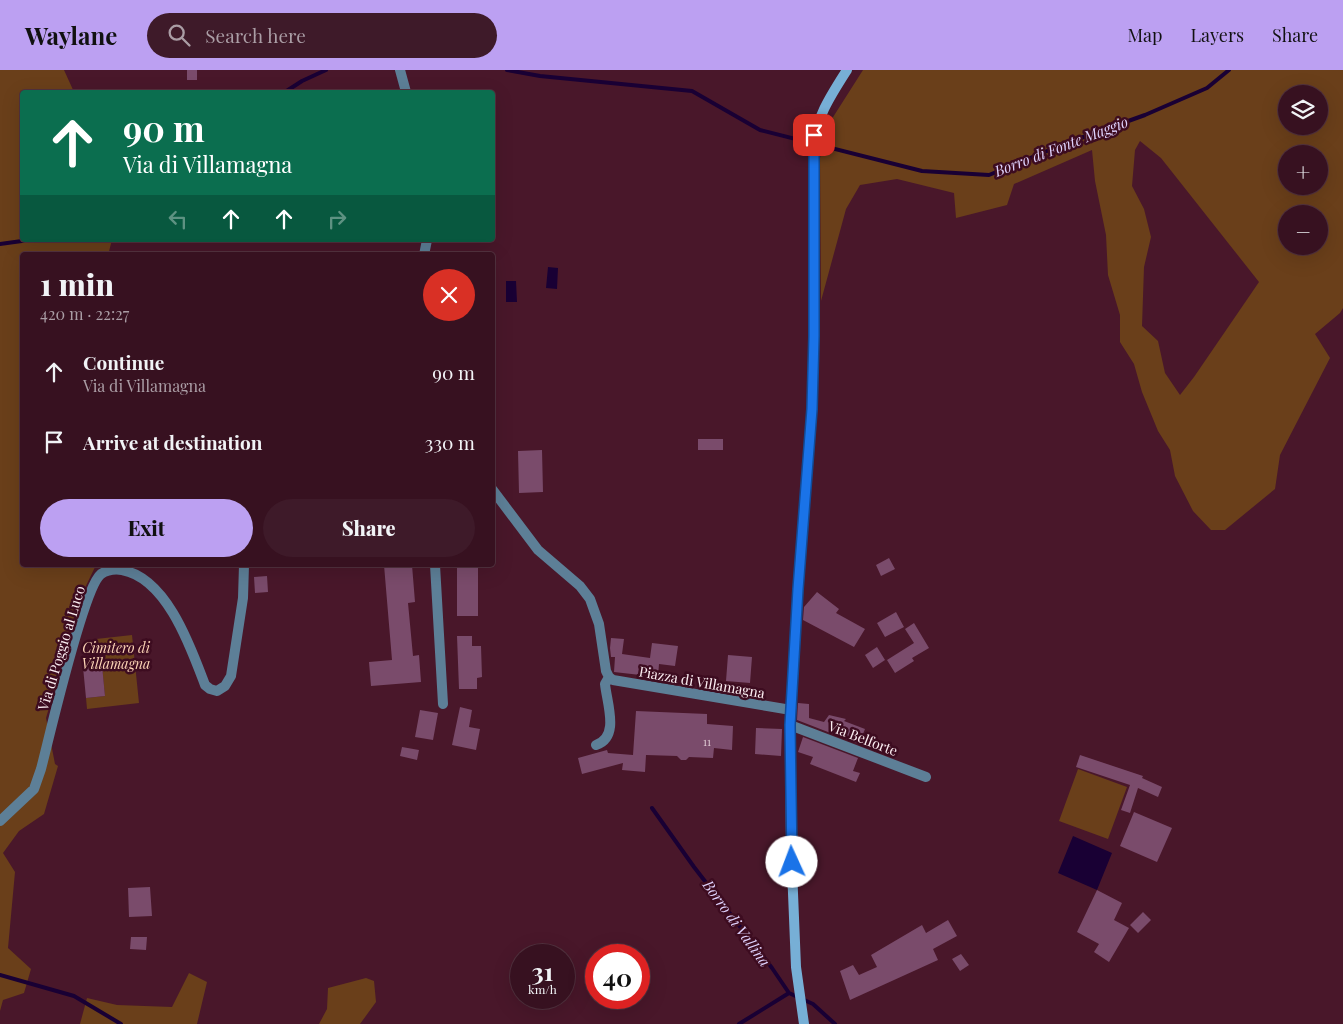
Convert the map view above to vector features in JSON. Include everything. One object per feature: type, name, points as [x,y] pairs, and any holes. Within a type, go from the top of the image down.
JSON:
[{"type":"street","points":[[400,70],[405,90]]},
{"type":"street","points":[[804,1024],[796,967],[791,844],[790,725],[812,409],[814,336],[813,149],[814,135],[828,99],[847,70]]},
{"type":"street","points":[[495,493],[538,550],[580,586],[590,599],[599,624],[606,671],[609,677],[605,684],[611,729],[606,740],[596,745]]},
{"type":"street","name":"Via di Poggio al Luco","points":[[0,821],[34,789],[82,616],[91,588],[100,574],[114,569],[133,572],[148,583],[184,631],[206,685],[210,689],[217,690],[225,686],[231,676],[244,598],[244,567]]},
{"type":"street","points":[[435,567],[443,704]]},
{"type":"street","name":"Piazza di Villamagna","points":[[609,677],[612,680],[791,710]]},
{"type":"street","name":"Via Belforte","points":[[790,725],[926,777]]},
{"type":"green space","points":[[0,70],[64,70],[73,90],[20,90],[20,242],[111,242],[109,252],[20,252],[20,567],[95,567],[83,592],[46,718],[55,764],[58,766],[44,814],[19,831],[3,853],[15,872],[8,948],[31,969],[24,993],[3,1000],[0,1011]]},
{"type":"green space","points":[[863,70],[1343,70],[1343,308],[1340,313],[1315,334],[1330,358],[1280,455],[1275,489],[1225,530],[1211,530],[1193,511],[1175,476],[1170,450],[1158,431],[1142,392],[1134,364],[1120,342],[1120,315],[1108,275],[1106,235],[1095,181],[1092,150],[1014,184],[1007,205],[956,218],[954,193],[897,179],[860,185],[846,209],[821,301],[820,158],[828,125]],"holes":[[[1140,141],[1161,158],[1259,282],[1180,395],[1165,373],[1158,341],[1142,326],[1144,267],[1151,237],[1144,209],[1132,186],[1135,150]]]},
{"type":"green space","name":"Cimitero di Villamagna","points":[[132,635],[139,703],[87,709],[86,698],[105,696],[102,666],[99,666],[96,639]]},
{"type":"green space","points":[[1078,769],[1127,787],[1108,839],[1059,821]]},
{"type":"green space","points":[[189,973],[207,982],[197,1024],[80,1024],[87,998],[117,1005],[172,1007]]},
{"type":"green space","points":[[366,978],[374,981],[376,1002],[360,1024],[319,1024],[327,1009],[328,988]]},
{"type":"shaded area","points":[[548,267],[558,268],[557,289],[546,288]]},
{"type":"shaded area","points":[[506,281],[516,281],[517,302],[506,302]]},
{"type":"shaded area","points":[[1073,836],[1112,853],[1097,890],[1058,873]]},
{"type":"building","points":[[187,70],[197,70],[197,80],[187,80]]},
{"type":"building","points":[[698,439],[723,439],[723,450],[698,450]]},
{"type":"building","points":[[542,450],[543,492],[519,493],[518,451]]},
{"type":"building","points":[[889,558],[895,569],[881,576],[876,565]]},
{"type":"building","points":[[384,567],[412,567],[415,602],[408,603],[413,656],[419,655],[421,682],[371,686],[369,662],[392,660]]},
{"type":"building","points":[[457,567],[478,567],[478,616],[457,616]]},
{"type":"building","points":[[267,576],[268,592],[255,593],[254,577]]},
{"type":"building","points":[[817,592],[839,609],[836,613],[865,629],[854,647],[803,620],[804,607]]},
{"type":"building","points":[[896,612],[904,627],[885,637],[877,623]]},
{"type":"building","points":[[914,623],[929,648],[912,658],[914,661],[895,673],[887,660],[914,643],[905,629]]},
{"type":"building","points":[[457,636],[472,636],[472,646],[481,646],[482,677],[477,678],[477,689],[459,689]]},
{"type":"building","points":[[611,638],[624,639],[622,654],[650,658],[652,643],[678,646],[675,666],[659,664],[658,677],[614,672],[615,657],[611,657]]},
{"type":"building","points":[[877,647],[885,660],[873,668],[865,655]]},
{"type":"building","points":[[728,655],[752,657],[750,683],[726,681]]},
{"type":"building","points":[[102,665],[105,696],[86,698],[83,667]]},
{"type":"building","points":[[798,703],[809,704],[809,718],[824,722],[829,715],[846,719],[844,721],[865,729],[859,744],[797,720]]},
{"type":"building","points":[[460,707],[472,710],[469,727],[480,729],[476,750],[452,745]]},
{"type":"building","points":[[420,710],[438,713],[433,740],[415,737]]},
{"type":"building","points":[[636,711],[707,714],[707,724],[733,726],[732,750],[714,748],[713,758],[689,757],[686,760],[681,760],[677,756],[646,755],[645,772],[622,770],[623,763],[582,774],[578,758],[607,750],[608,753],[633,755]]},
{"type":"building","points":[[756,728],[782,729],[781,756],[755,754]]},
{"type":"building","points":[[803,737],[858,758],[853,771],[860,773],[856,782],[810,764],[813,757],[798,752]]},
{"type":"building","points":[[402,747],[419,750],[417,760],[400,756]]},
{"type":"building","points":[[1080,755],[1143,776],[1142,778],[1162,787],[1158,797],[1138,788],[1130,813],[1121,810],[1130,785],[1076,767]]},
{"type":"building","points":[[1134,812],[1172,828],[1157,862],[1120,846]]},
{"type":"building","points":[[150,887],[152,916],[129,917],[128,888]]},
{"type":"building","points":[[1097,890],[1122,903],[1114,920],[1129,928],[1109,962],[1094,952],[1099,944],[1077,932]]},
{"type":"building","points":[[1143,912],[1151,920],[1138,933],[1130,925]]},
{"type":"building","points":[[948,920],[957,936],[933,949],[938,960],[850,1000],[840,971],[853,965],[859,975],[877,967],[871,955],[922,925],[926,933]]},
{"type":"building","points":[[131,937],[147,937],[146,950],[130,949]]},
{"type":"building","points":[[961,954],[969,965],[960,971],[952,959]]},
{"type":"waterway","name":"Borro di Fonte Maggio","points":[[288,90],[326,70]]},
{"type":"waterway","name":"Borro di Fonte Maggio","points":[[507,70],[540,76],[692,91],[760,130],[922,171],[989,175],[1064,144],[1145,115],[1207,88],[1229,70]]},
{"type":"waterway","name":"Borro di Fonte Maggio","points":[[0,244],[20,241]]},
{"type":"waterway","name":"Borro di Vallina","points":[[652,808],[789,993],[813,1004],[835,1024]]},
{"type":"waterway","points":[[0,975],[74,996],[121,1024]]},
{"type":"waterway","points":[[739,1024],[789,993]]},
{"type":"route","points":[[792,862],[790,725],[812,409],[814,135]]}]
